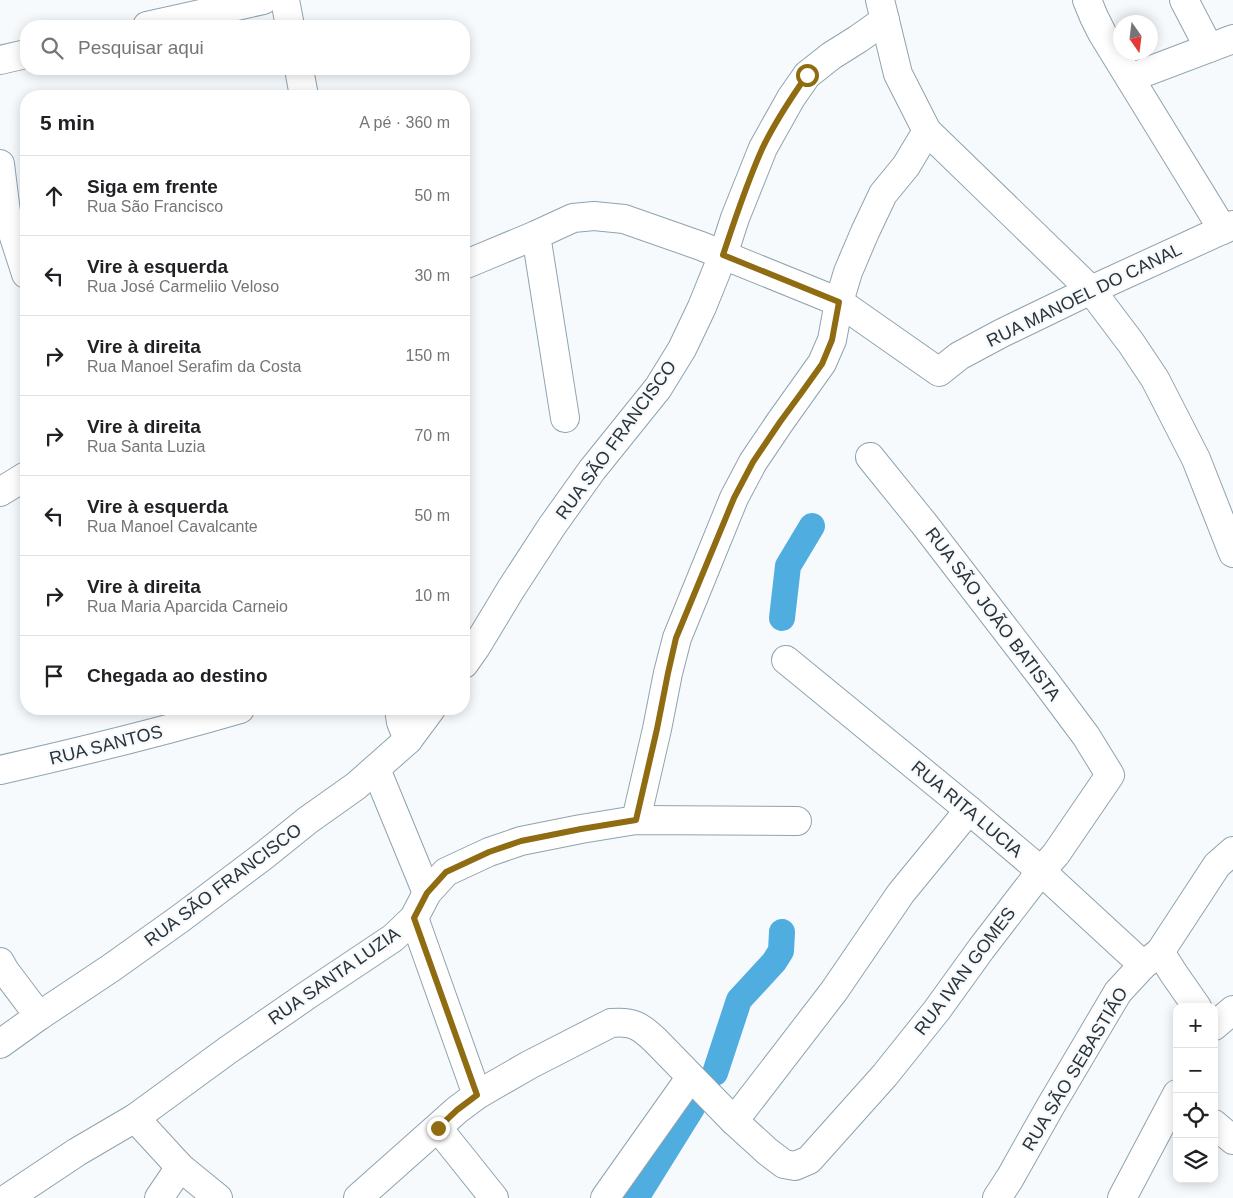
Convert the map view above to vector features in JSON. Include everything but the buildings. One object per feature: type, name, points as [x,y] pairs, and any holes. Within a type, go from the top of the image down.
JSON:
[{"type":"street","points":[[174,20],[263,0]]},
{"type":"street","points":[[285,0],[289,20]]},
{"type":"street","points":[[1087,0],[1102,33],[1228,228]]},
{"type":"street","points":[[1130,78],[1221,43],[1184,0]]},
{"type":"street","points":[[883,10],[898,74],[927,131],[1091,290],[1155,379],[1196,459],[1233,553]]},
{"type":"street","name":"RUA SÃO FRANCISCO","points":[[470,656],[552,526],[592,470],[658,388],[682,349],[702,307],[723,255],[735,218],[763,148],[790,98],[807,75],[831,56],[858,39],[883,10]]},
{"type":"street","points":[[0,60],[20,55]]},
{"type":"street","points":[[300,75],[303,90]]},
{"type":"street","points":[[636,820],[676,638],[734,498],[753,462],[822,364],[832,340],[839,302],[848,272],[883,194],[906,166],[927,131]]},
{"type":"street","points":[[0,164],[6,212],[20,255]]},
{"type":"street","points":[[470,263],[573,218],[594,216],[624,219],[669,234],[839,302]]},
{"type":"street","name":"RUA MANOEL DO CANAL","points":[[839,302],[939,372],[959,356],[1002,334],[1091,290],[1228,228]]},
{"type":"street","points":[[536,235],[565,418]]},
{"type":"street","name":"RUA SÃO JOÃO BATISTA","points":[[870,458],[925,525],[1045,681],[1086,736],[1110,774]]},
{"type":"street","points":[[0,492],[20,480]]},
{"type":"street","name":"RUA RITA LUCIA","points":[[786,660],[1041,871],[1152,959],[1174,974],[1194,1003]]},
{"type":"street","name":"RUA SANTOS","points":[[0,770],[51,759],[220,715]]},
{"type":"street","points":[[400,715],[408,740]]},
{"type":"street","name":"RUA SÃO FRANCISCO","points":[[0,1044],[181,918],[308,820],[356,786],[408,740],[427,715]]},
{"type":"street","points":[[376,769],[427,893]]},
{"type":"street","name":"RUA IVAN GOMES","points":[[734,1121],[784,1164],[795,1166],[809,1160],[897,1060],[937,1010],[981,949],[1056,854],[1110,774]]},
{"type":"street","points":[[358,1198],[457,1110],[477,1095],[529,1065],[611,1023],[626,1022],[642,1029],[656,1040],[690,1078],[734,1121],[834,991],[901,893],[969,810]]},
{"type":"street","name":"RUA SANTA LUZIA","points":[[8,1198],[77,1152],[135,1118],[228,1050],[393,938],[414,918],[427,893],[446,872],[489,852],[521,841],[636,820],[797,820]]},
{"type":"street","name":"RUA SÃO SEBASTIÃO","points":[[997,1198],[1118,992],[1152,959],[1217,865],[1233,851]]},
{"type":"street","points":[[414,918],[477,1095]]},
{"type":"street","points":[[0,962],[39,1016]]},
{"type":"street","points":[[1218,1023],[1233,1010]]},
{"type":"street","points":[[605,1198],[690,1078]]},
{"type":"street","points":[[1122,1198],[1173,1102]]},
{"type":"street","points":[[135,1118],[180,1167],[218,1198]]},
{"type":"street","points":[[1218,1127],[1233,1140]]},
{"type":"street","points":[[438,1128],[494,1198]]},
{"type":"street","points":[[159,1198],[180,1167]]},
{"type":"waterway","points":[[782,618],[788,566],[812,526]]},
{"type":"waterway","points":[[715,1073],[739,1000],[774,962],[781,951],[782,932]]},
{"type":"waterway","points":[[636,1198],[692,1108]]},
{"type":"route","points":[[438,1128],[477,1095],[414,918],[427,893],[446,872],[489,852],[521,841],[636,820],[676,638],[707,562],[734,498],[753,462],[822,364],[832,340],[839,302],[723,255],[735,218],[763,148],[790,98],[807,75]]}]
